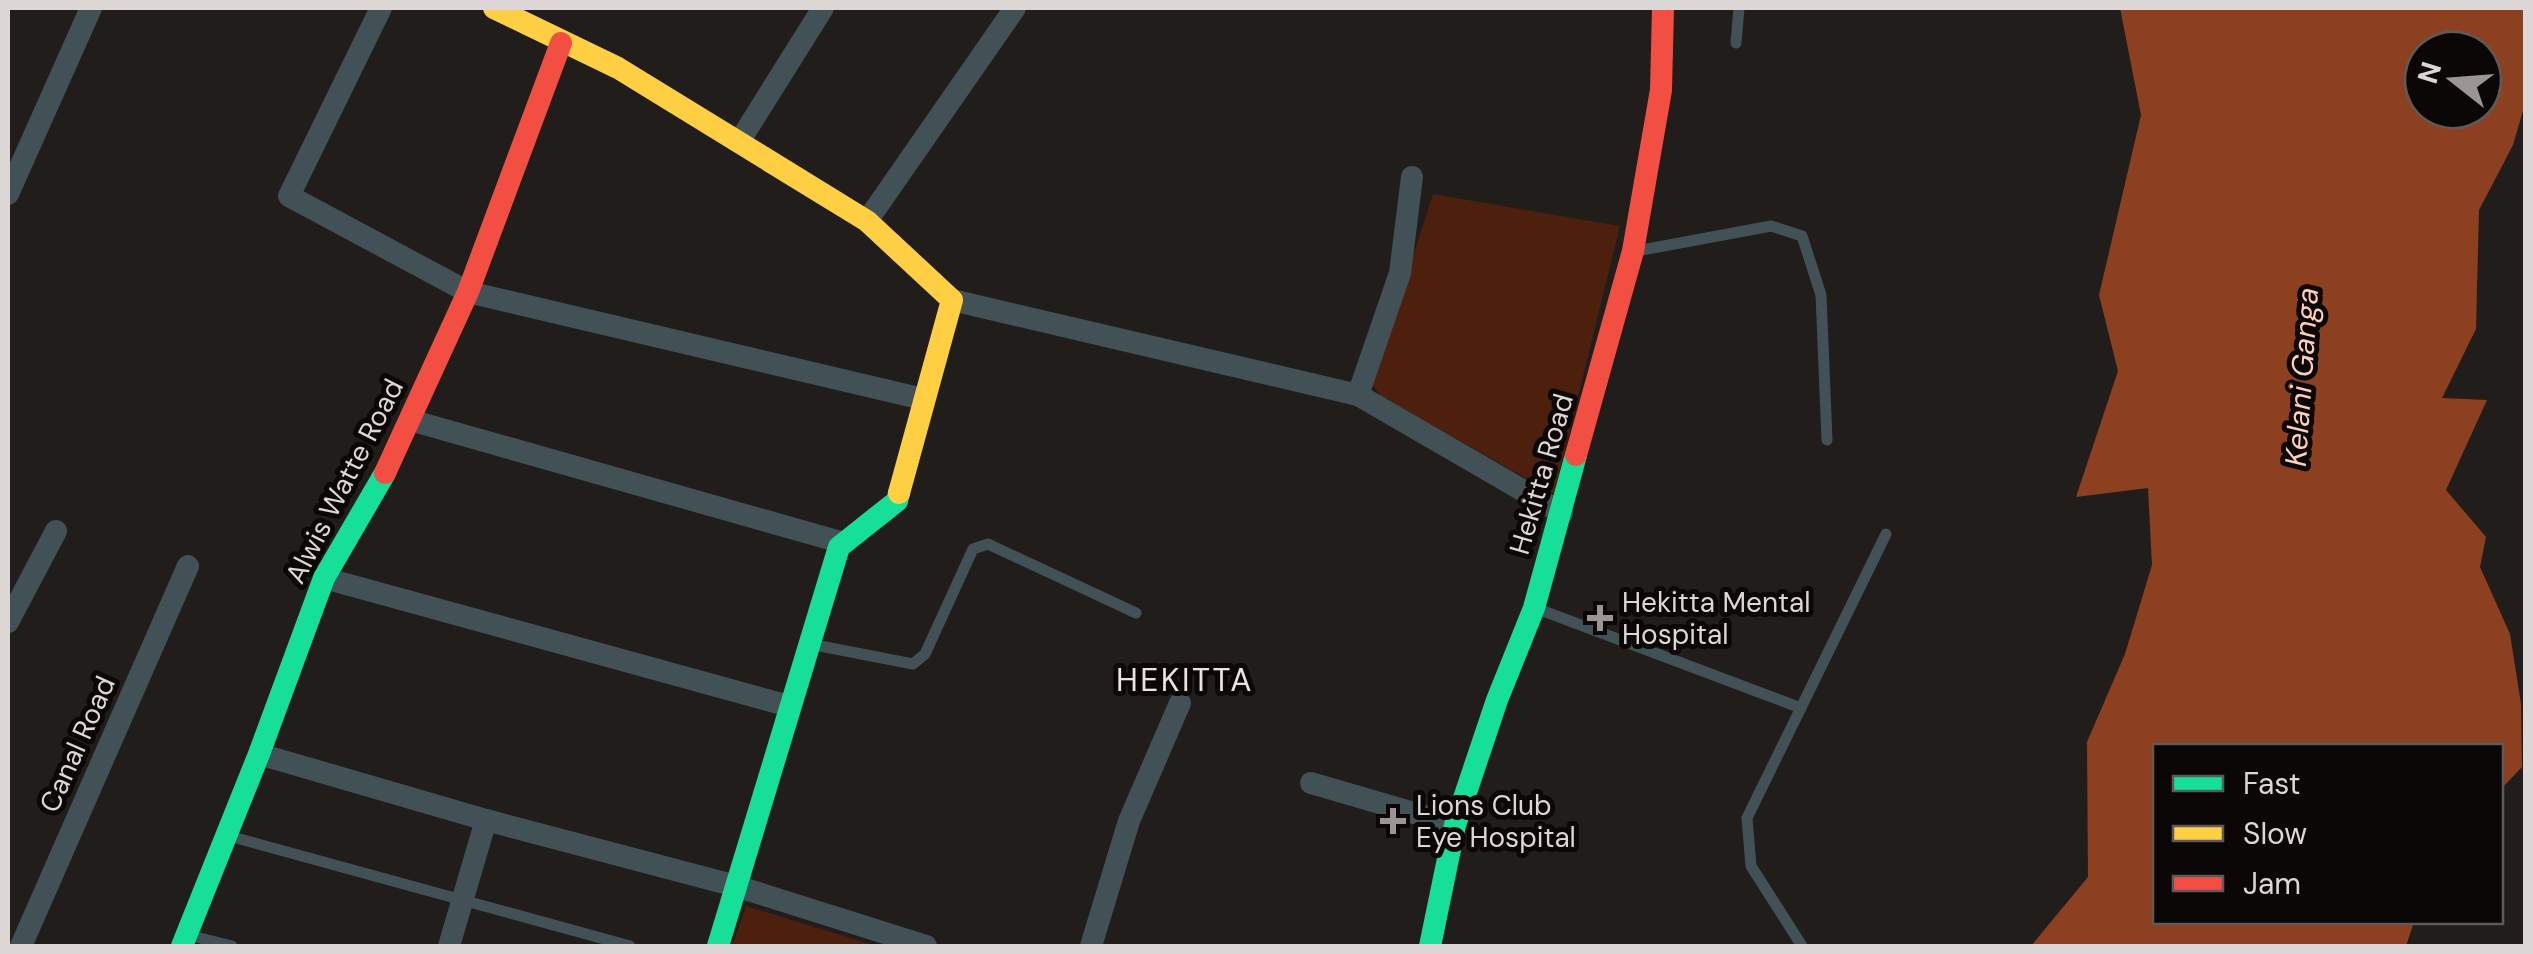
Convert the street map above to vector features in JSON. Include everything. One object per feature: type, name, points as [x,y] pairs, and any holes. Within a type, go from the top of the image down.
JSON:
[{"type":"street","points":[[8,194],[91,8]]},
{"type":"street","points":[[381,8],[289,196],[468,292],[923,399]]},
{"type":"street","points":[[494,8],[618,68],[868,221],[952,300],[1358,395],[1562,513]]},
{"type":"street","points":[[739,142],[823,8]]},
{"type":"street","points":[[868,221],[1015,8]]},
{"type":"street","name":"Hekitta Road","points":[[1430,946],[1455,825],[1497,700],[1534,608],[1633,252],[1661,90],[1663,8]]},
{"type":"street","name":"Alwis Watte Road","points":[[184,940],[260,754],[324,578],[392,462],[468,292],[561,43]]},
{"type":"street","points":[[1358,395],[1400,273],[1412,178]]},
{"type":"street","points":[[718,946],[839,548],[897,502],[952,300]]},
{"type":"street","points":[[410,420],[844,543]]},
{"type":"street","points":[[8,622],[56,530]]},
{"type":"street","name":"Canal Road","points":[[21,946],[188,566]]},
{"type":"street","points":[[324,578],[790,706]]},
{"type":"street","points":[[1091,946],[1129,821],[1180,703]]},
{"type":"street","points":[[260,754],[486,820],[736,886],[926,946]]},
{"type":"street","points":[[1311,784],[1455,825]]},
{"type":"street","points":[[449,946],[486,820]]},
{"type":"lane","points":[[1736,43],[1739,8]]},
{"type":"lane","points":[[1633,252],[1771,226],[1802,236],[1821,294],[1827,440]]},
{"type":"lane","points":[[1802,946],[1751,866],[1747,818],[1886,534]]},
{"type":"lane","points":[[810,644],[913,664],[924,654],[973,549],[988,544],[1136,613]]},
{"type":"lane","points":[[1534,608],[1801,708]]},
{"type":"lane","points":[[227,836],[630,946]]},
{"type":"lane","points":[[184,940],[232,946]]},
{"type":"shaded area","points":[[1433,194],[1620,226],[1554,494],[1381,396],[1372,384]]},
{"type":"shaded area","points":[[746,906],[877,946],[732,946]]},
{"type":"water","name":"Kelani Ganga","points":[[2120,8],[2525,8],[2525,104],[2513,145],[2479,210],[2476,329],[2442,398],[2487,400],[2446,490],[2486,537],[2480,567],[2510,634],[2521,704],[2522,767],[2503,787],[2503,744],[2153,744],[2153,924],[2413,924],[2406,946],[2031,946],[2088,877],[2087,742],[2125,654],[2152,565],[2148,488],[2076,497],[2118,371],[2099,295],[2141,115]]},
{"type":"traffic: fast","points":[[1430,946],[1455,825],[1497,700],[1534,608],[1576,455]]},
{"type":"traffic: fast","points":[[182,946],[324,578],[385,473]]},
{"type":"traffic: fast","points":[[718,946],[839,547],[897,501],[899,493]]},
{"type":"traffic: slow","points":[[494,8],[618,68],[867,221],[952,300],[899,493]]},
{"type":"traffic: jam","points":[[1576,455],[1633,251],[1661,90],[1663,8]]},
{"type":"traffic: jam","points":[[385,473],[468,292],[561,43]]},
{"type":"place","name":"Hekitta Mental Hospital","points":[[1600,618]]},
{"type":"place","name":"Lions Club Eye Hospital","points":[[1393,821]]},
{"type":"district","name":"HEKITTA","points":[[1185,680]]}]
